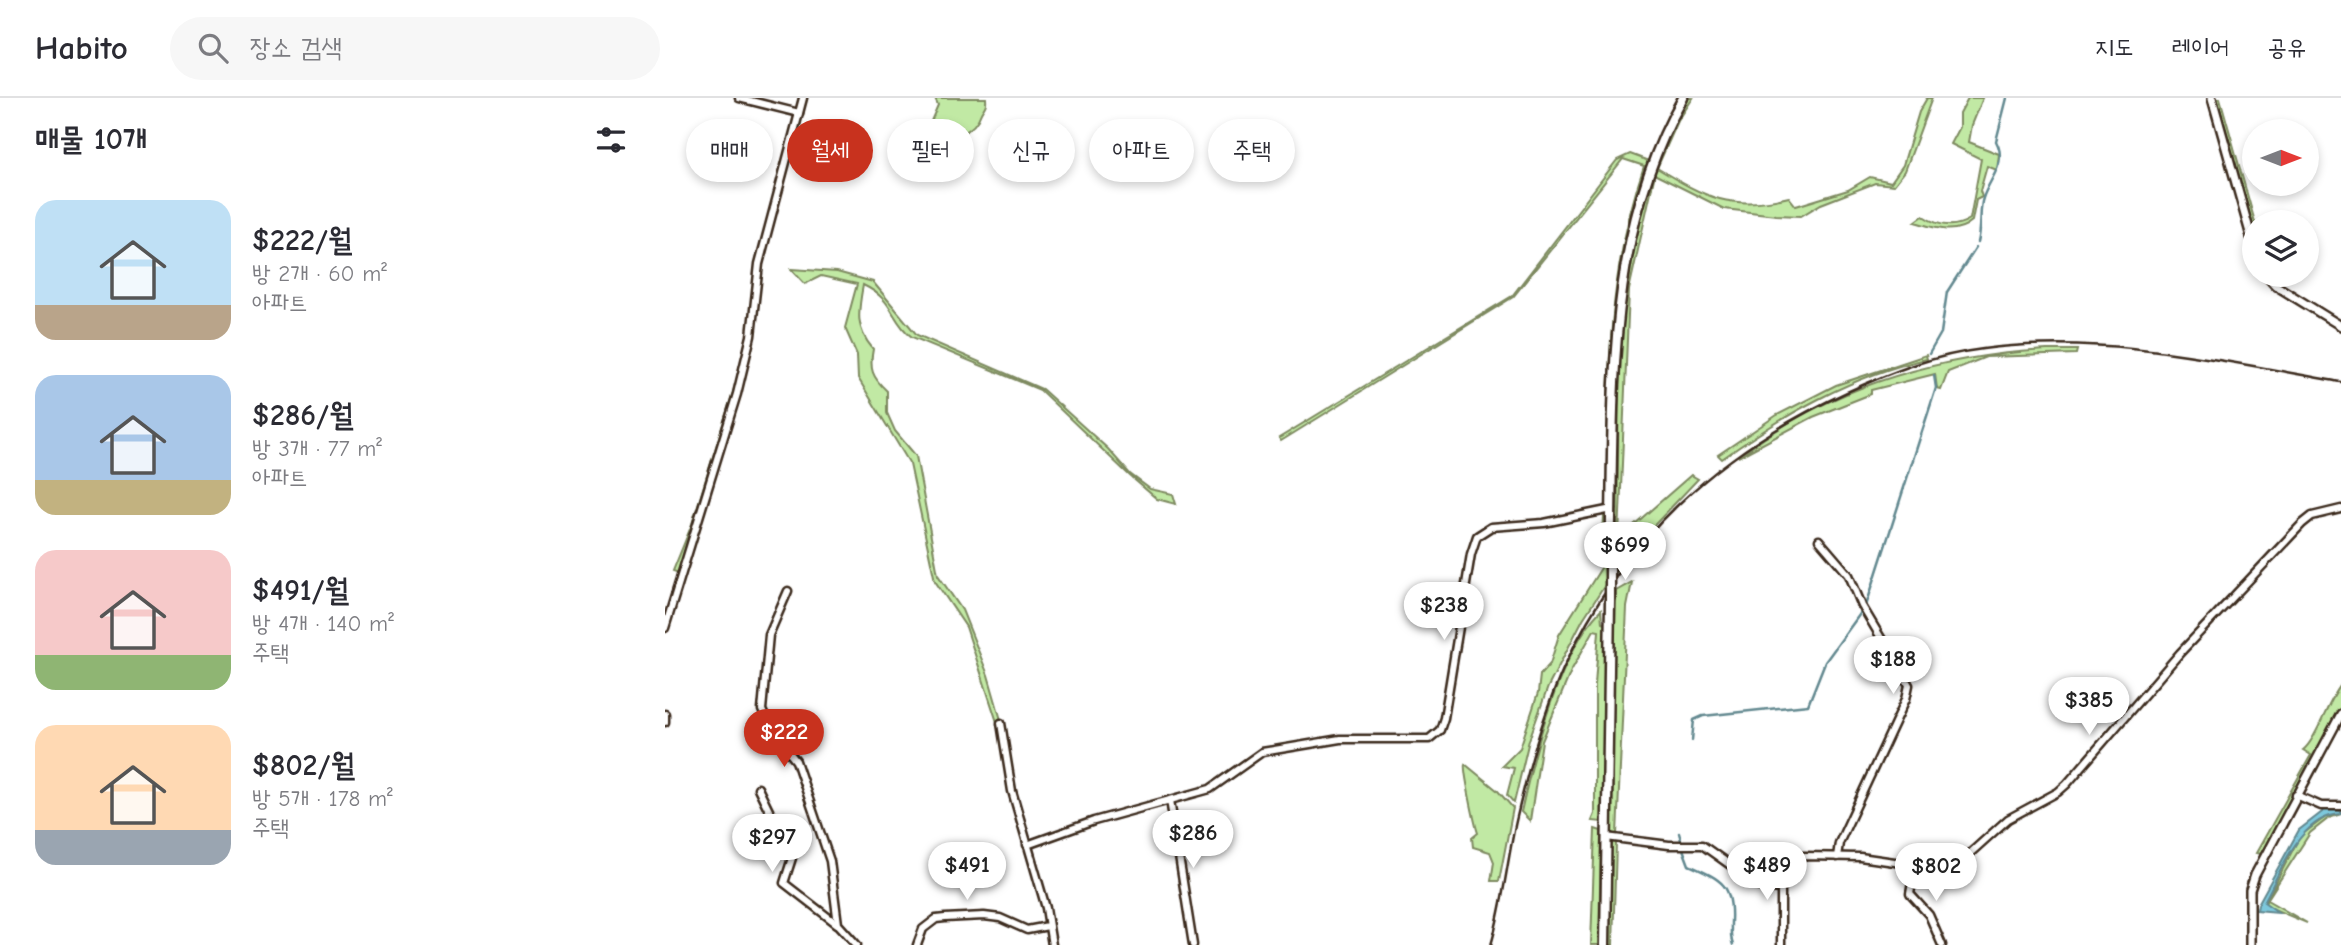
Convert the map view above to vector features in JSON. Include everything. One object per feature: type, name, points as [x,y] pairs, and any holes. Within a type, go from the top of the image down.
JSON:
[{"type":"main road","points":[[1605,945],[1617,325],[1628,248],[1647,173],[1683,98]]},
{"type":"street","points":[[739,98],[799,113]]},
{"type":"street","points":[[665,628],[737,394],[751,336],[759,264],[803,98]]},
{"type":"street","points":[[2212,98],[2244,210]]},
{"type":"street","points":[[2278,287],[2341,326]]},
{"type":"street","points":[[1027,845],[1219,784],[1262,752],[1340,739],[1429,739],[1440,730],[1444,718],[1471,554],[1477,536],[1491,527],[1544,523],[1612,509]]},
{"type":"street","points":[[1781,945],[1781,859],[1804,856],[1837,857],[1942,866],[1960,861],[2008,819],[2058,792],[2180,653],[2302,524],[2312,516],[2341,509]]},
{"type":"street","points":[[1819,540],[1849,575],[1865,612],[1909,685],[1906,699],[1839,843],[1837,857]]},
{"type":"street","points":[[788,591],[769,635],[762,710],[771,730],[796,761],[830,861],[838,924]]},
{"type":"street","points":[[665,714],[665,722]]},
{"type":"street","points":[[2250,945],[2249,906],[2255,875],[2341,714]]},
{"type":"street","points":[[1001,723],[1012,791],[1052,945]]},
{"type":"street","points":[[758,788],[792,858],[784,883],[838,924],[857,945]]},
{"type":"street","points":[[2296,794],[2321,806],[2341,806]]},
{"type":"street","points":[[1170,800],[1193,945]]},
{"type":"street","points":[[1606,837],[1669,845],[1702,845],[1762,887],[1781,889]]},
{"type":"street","points":[[1915,865],[1910,894],[1929,915],[1941,945]]},
{"type":"street","points":[[917,945],[923,929],[936,919],[984,916],[1000,918],[1027,930],[1048,926]]},
{"type":"green space","points":[[935,98],[986,98],[974,125],[974,119],[932,119],[938,105]]},
{"type":"green space","points":[[1687,98],[1693,98],[1678,121],[1657,168],[1690,187],[1720,199],[1751,203],[1789,197],[1796,206],[1848,190],[1870,177],[1891,182],[1903,165],[1919,112],[1927,98],[1932,98],[1905,171],[1894,185],[1875,183],[1821,204],[1801,216],[1724,209],[1650,172]]},
{"type":"green space","points":[[1968,98],[1983,98],[1972,125],[1969,142],[1999,154],[1997,170],[1987,166],[1980,191],[1982,197],[1976,200],[1972,221],[1965,226],[1944,229],[1915,222],[1923,216],[1946,225],[1970,219],[1981,159],[1951,144],[1960,127],[1960,113]]},
{"type":"green space","points":[[2215,98],[2220,98],[2242,176],[2242,193]]},
{"type":"green space","points":[[1630,154],[1649,161],[1627,232],[1615,300],[1607,498],[1609,371],[1612,330],[1616,289],[1622,248],[1644,166],[1623,159],[1513,297],[1281,441],[1279,438],[1512,296],[1617,160]]},
{"type":"green space","points":[[1650,176],[1654,178],[1629,290],[1619,538],[1691,475],[1698,479],[1642,538],[1617,571],[1619,348],[1628,266]]},
{"type":"green space","points":[[2243,196],[2248,196],[2252,210],[2247,210]]},
{"type":"green space","points":[[791,269],[837,272],[873,282],[917,335],[1042,389],[1108,449],[1130,474],[1150,489],[1173,494],[1176,504],[1157,499],[1130,476],[1040,390],[912,337],[881,297],[863,285],[859,319],[863,334],[873,349],[873,372],[887,391],[887,413],[895,431],[916,456],[938,575],[962,610],[988,675],[1001,720],[997,722],[966,627],[935,581],[910,464],[858,378],[857,355],[845,328],[857,284],[821,276],[805,284]]},
{"type":"green space","points":[[750,337],[736,393],[679,573],[673,571],[692,524]]},
{"type":"green space","points":[[2047,350],[2077,350],[2076,354],[1986,357],[1948,372],[1941,390],[1937,389],[1935,374],[1871,390],[1871,394],[1813,417],[1738,457],[1809,412],[1884,379],[1964,359]]},
{"type":"green space","points":[[1926,355],[1927,359],[1872,375],[1820,398],[1722,459],[1718,455],[1777,415],[1836,385]]},
{"type":"green space","points":[[1604,517],[1608,521],[1605,585],[1583,619],[1548,687],[1529,740],[1514,803],[1507,795],[1514,768],[1502,766],[1520,748],[1538,693],[1540,675],[1550,664],[1559,635],[1601,568]]},
{"type":"green space","points":[[1632,582],[1627,607],[1617,835],[1609,835],[1616,591]]},
{"type":"green space","points":[[1601,610],[1602,623],[1605,624],[1602,822],[1592,821],[1595,814],[1595,684],[1599,631],[1594,630],[1571,671],[1542,741],[1530,821],[1521,812],[1550,705],[1573,651],[1586,628]]},
{"type":"green space","points":[[2341,685],[2341,708],[2261,854],[2256,853],[2311,755],[2303,750],[2313,738]]},
{"type":"green space","points":[[1465,764],[1498,791],[1513,808],[1499,881],[1491,881],[1494,862],[1490,852],[1473,847],[1472,838],[1478,833],[1467,786]]},
{"type":"green space","points":[[2341,814],[2329,818],[2310,833],[2267,900],[2307,923],[2264,905],[2300,836],[2327,816]]},
{"type":"green space","points":[[1595,829],[1601,831],[1599,945],[1591,945]]},
{"type":"green space","points":[[1610,842],[1616,843],[1613,945],[1607,945]]},
{"type":"water","points":[[2326,809],[2341,811],[2341,814],[2314,824],[2303,835],[2293,847],[2264,902],[2278,912],[2257,910],[2299,830]]},
{"type":"waterway","points":[[1978,242],[1982,202],[1999,163],[1996,141],[2007,98]]},
{"type":"waterway","points":[[1929,354],[1941,333],[1947,292],[1976,247]]},
{"type":"waterway","points":[[1866,606],[1936,388],[1934,375]]},
{"type":"waterway","points":[[1692,740],[1694,720],[1703,716],[1808,705],[1825,662],[1862,611]]},
{"type":"waterway","points":[[1679,833],[1681,840]]},
{"type":"waterway","points":[[1683,849],[1689,865],[1710,875],[1727,891],[1733,945]]},
{"type":"railway","points":[[1491,945],[1516,821],[1536,743],[1564,667],[1588,621],[1615,578],[1646,539],[1680,503],[1717,471],[1757,442],[1801,415],[1880,378],[1930,360],[1983,349],[2073,344],[2118,347],[2208,358],[2341,382]]}]
